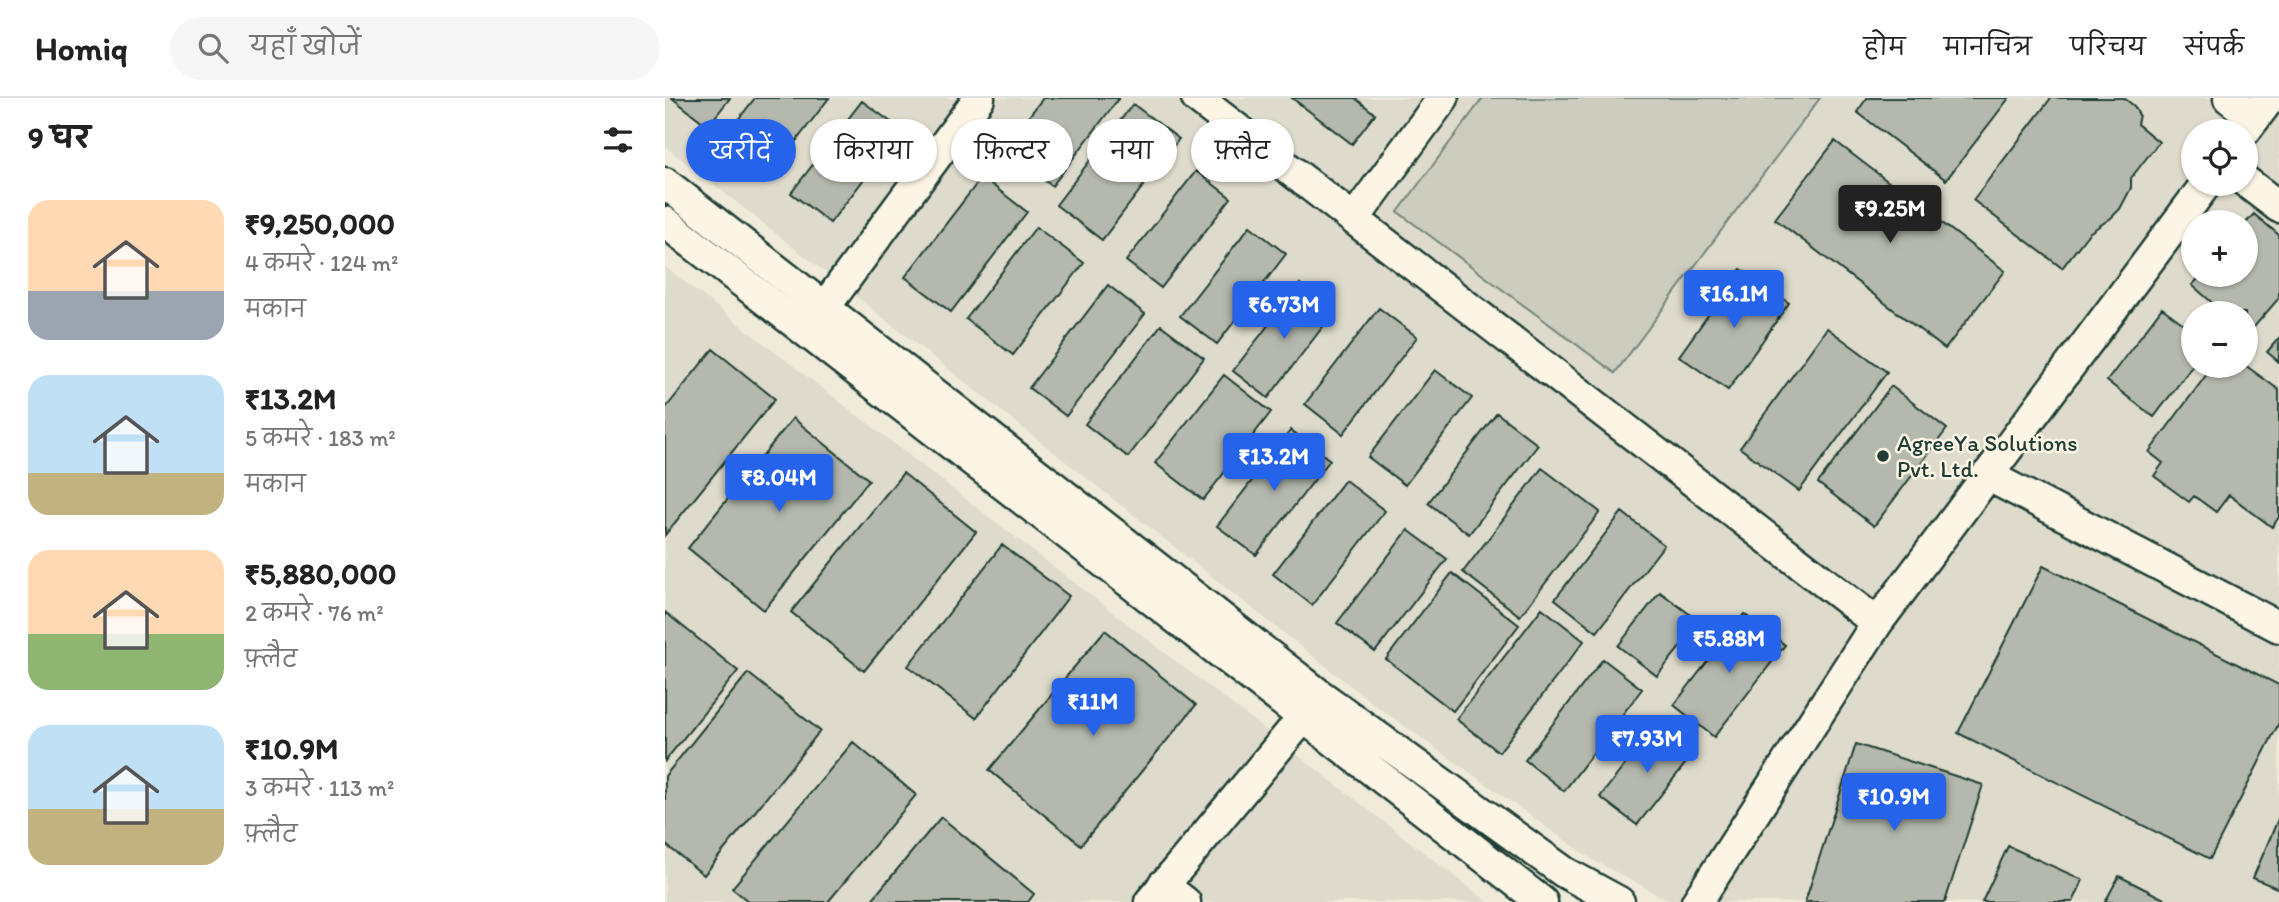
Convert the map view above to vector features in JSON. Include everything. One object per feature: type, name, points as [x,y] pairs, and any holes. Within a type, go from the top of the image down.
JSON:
[{"type":"street","points":[[815,319],[979,98]]},
{"type":"street","points":[[1198,98],[1877,623]]},
{"type":"street","points":[[1354,219],[1443,98]]},
{"type":"street","points":[[2229,98],[2257,116]]},
{"type":"street","points":[[665,183],[815,319],[1312,707],[1542,902]]},
{"type":"street","points":[[2258,191],[2279,207]]},
{"type":"street","points":[[1697,902],[1877,623],[2197,196]]},
{"type":"street","points":[[665,222],[815,319]]},
{"type":"street","points":[[1987,475],[2279,627]]},
{"type":"street","points":[[1166,896],[1312,707]]},
{"type":"street","points":[[1312,707],[1553,864],[1600,898]]},
{"type":"shaded area","points":[[665,98],[2279,98],[2279,902],[1672,902],[1593,860],[1375,705],[711,182],[796,182],[796,119],[686,119],[686,163],[665,146]]},
{"type":"shaded area","points":[[1483,98],[1820,98],[1615,373],[1398,212]]},
{"type":"shaded area","points":[[665,267],[1488,902],[665,902]]},
{"type":"building","points":[[672,98],[730,98],[714,119],[699,119]]},
{"type":"building","points":[[755,98],[829,98],[813,119],[810,119],[796,141],[796,119],[739,119]]},
{"type":"building","points":[[1043,98],[1119,98],[1103,119],[1087,119],[1087,140],[1073,158],[1073,119],[1027,119]]},
{"type":"building","points":[[1292,98],[1355,98],[1375,114],[1352,144]]},
{"type":"building","points":[[1867,98],[2009,98],[1946,180],[1857,112]]},
{"type":"building","points":[[2051,98],[2124,98],[2134,106],[2139,115],[2137,124],[2159,142],[2131,178],[2131,188],[2120,209],[2089,233],[2062,268],[1973,200]]},
{"type":"building","points":[[862,101],[887,119],[848,119]]},
{"type":"building","points":[[1133,104],[1153,119],[1122,119]]},
{"type":"building","points":[[1835,141],[2005,271],[1945,349],[1775,219]]},
{"type":"building","points":[[1087,164],[1087,182],[1146,182],[1102,240],[1056,205]]},
{"type":"building","points":[[810,168],[810,182],[862,182],[830,223],[791,193]]},
{"type":"building","points":[[1191,177],[1191,182],[1210,182],[1231,198],[1161,288],[1126,261]]},
{"type":"building","points":[[978,182],[988,182],[1027,212],[951,312],[905,277]]},
{"type":"building","points":[[2258,217],[2279,235],[2279,298],[2258,322],[2258,301],[2210,301],[2194,287],[2258,287]]},
{"type":"building","points":[[1250,226],[1286,254],[1217,344],[1180,316]]},
{"type":"building","points":[[1036,227],[1084,263],[1013,355],[966,319]]},
{"type":"building","points":[[1741,269],[1789,303],[1728,390],[1679,356]]},
{"type":"building","points":[[1300,284],[1335,311],[1268,398],[1233,371]]},
{"type":"building","points":[[1108,285],[1145,314],[1066,416],[1029,388]]},
{"type":"building","points":[[1379,308],[1417,337],[1343,434],[1305,404]]},
{"type":"building","points":[[2162,308],[2181,322],[2181,378],[2183,378],[2154,417],[2107,381]]},
{"type":"building","points":[[1161,325],[1204,358],[1128,457],[1085,424]]},
{"type":"building","points":[[1827,328],[1887,372],[1799,491],[1740,448]]},
{"type":"building","points":[[2279,338],[2279,362],[2267,352]]},
{"type":"building","points":[[713,349],[775,399],[665,535],[665,409]]},
{"type":"building","points":[[1435,370],[1472,398],[1405,485],[1368,457]]},
{"type":"building","points":[[1224,375],[1271,412],[1203,500],[1155,463]]},
{"type":"building","points":[[2258,375],[2279,390],[2279,517],[2272,527],[2229,495],[2216,512],[2194,496],[2189,502],[2154,476],[2163,463],[2149,452],[2204,378],[2258,378]]},
{"type":"building","name":"AgreeYa Solutions Pvt. Ltd.","points":[[1891,386],[1947,429],[1874,526],[1818,483]]},
{"type":"building","points":[[1497,413],[1538,445],[1469,534],[1428,503]]},
{"type":"building","points":[[793,418],[869,480],[764,610],[688,548]]},
{"type":"building","points":[[1291,430],[1330,460],[1256,555],[1217,526]]},
{"type":"building","points":[[1542,468],[1600,512],[1520,616],[1463,572]]},
{"type":"building","points":[[903,473],[976,532],[864,671],[791,612]]},
{"type":"building","points":[[1345,480],[1385,511],[1312,605],[1273,574]]},
{"type":"building","points":[[1622,512],[1664,545],[1597,632],[1555,599]]},
{"type":"building","points":[[1408,530],[1447,559],[1375,652],[1337,623]]},
{"type":"building","points":[[1002,545],[1069,596],[976,718],[908,666]]},
{"type":"building","points":[[2043,566],[2279,685],[2279,723],[2210,859],[1958,733]]},
{"type":"building","points":[[1452,573],[1519,625],[1453,711],[1386,659]]},
{"type":"building","points":[[1660,592],[1700,622],[1657,676],[1618,646]]},
{"type":"building","points":[[1542,608],[1584,641],[1499,752],[1456,719]]},
{"type":"building","points":[[665,612],[738,671],[665,761]]},
{"type":"building","points":[[1744,614],[1785,645],[1714,737],[1674,705]]},
{"type":"building","points":[[1105,630],[1196,705],[1081,845],[989,770]]},
{"type":"building","points":[[1603,659],[1642,689],[1564,791],[1525,760]]},
{"type":"building","points":[[748,673],[820,731],[704,875],[665,844],[665,776]]},
{"type":"building","points":[[1656,725],[1693,754],[1637,825],[1600,797]]},
{"type":"building","points":[[853,742],[916,795],[828,902],[749,902],[732,888]]},
{"type":"building","points":[[1856,744],[1983,785],[1945,902],[1805,902]]},
{"type":"building","points":[[941,817],[1034,894],[1028,902],[870,902]]},
{"type":"building","points":[[2279,817],[2279,889],[2253,878]]},
{"type":"building","points":[[2008,846],[2083,880],[2073,902],[1982,902]]},
{"type":"building","points":[[2119,876],[2170,902],[2105,902]]},
{"type":"place","name":"AgreeYa Solutions Pvt. Ltd.","points":[[1883,456]]}]
